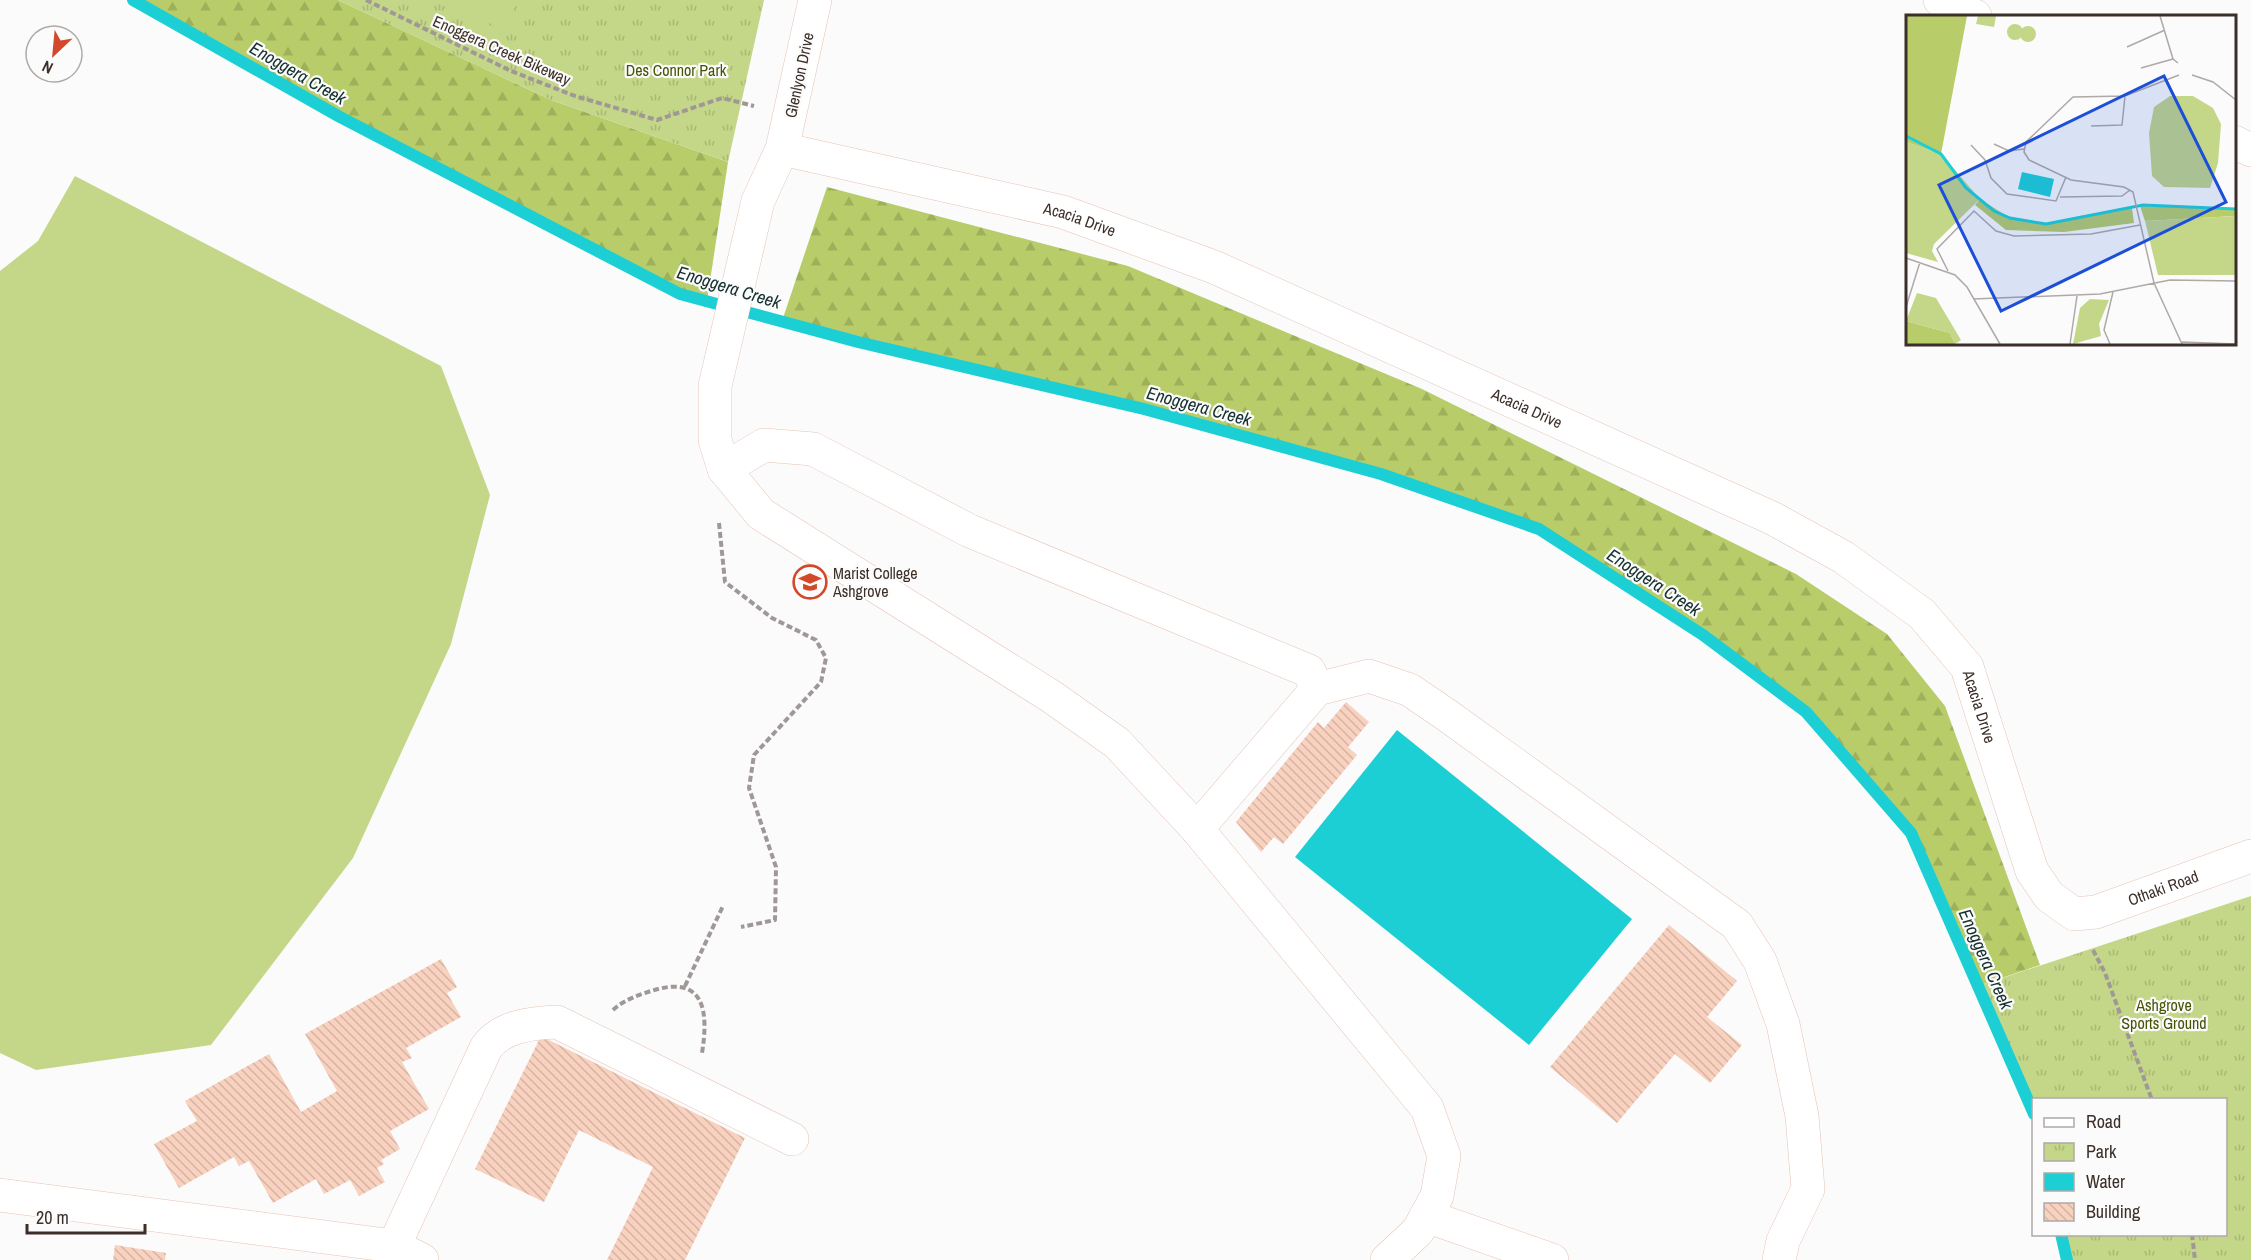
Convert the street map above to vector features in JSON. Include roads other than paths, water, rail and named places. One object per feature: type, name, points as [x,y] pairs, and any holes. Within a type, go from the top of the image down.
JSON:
[{"type":"street","name":"Glenlyon Drive","points":[[724,469],[714,440],[715,386],[758,201],[782,149],[815,0]]},
{"type":"street","points":[[1940,0],[1973,15]]},
{"type":"street","points":[[2236,142],[2251,150]]},
{"type":"street","name":"Acacia Drive","points":[[782,149],[1063,212],[1214,267],[1772,518],[1843,557],[1922,614],[1967,667],[2032,871],[2049,896],[2074,914]]},
{"type":"street","points":[[1317,690],[1309,671],[970,531],[813,449],[764,445],[724,469],[761,514],[1052,697],[1117,742],[1197,829],[1427,1108],[1444,1156],[1437,1196],[1418,1231],[1387,1260]]},
{"type":"street","points":[[1197,829],[1317,690],[1369,676],[1410,690],[1737,925],[1760,961],[1783,1024],[1802,1116],[1809,1189],[1783,1241],[1779,1260]]},
{"type":"street","name":"Othaki Road","points":[[2074,914],[2096,912],[2251,856]]},
{"type":"street","points":[[0,1195],[408,1253],[493,1038],[533,1023],[557,1022],[792,1139]]},
{"type":"street","points":[[1426,1216],[1552,1260]]},
{"type":"water","points":[[1397,730],[1632,919],[1529,1045],[1295,857]]},
{"type":"waterway","name":"Enoggera Creek","points":[[133,0],[340,117],[680,294],[858,342],[1144,409],[1381,474],[1539,529],[1703,635],[1806,712],[1911,833],[2032,1109]]},
{"type":"waterway","name":"Enoggera Creek","points":[[2061,1236],[2067,1260]]},
{"type":"place","name":"Marist College Ashgrove","points":[[810,582]]},
{"type":"park label","name":"Des Connor Park","points":[[676,70]]},
{"type":"park label","name":"Ashgrove Sports Ground","points":[[2164,1014]]}]
